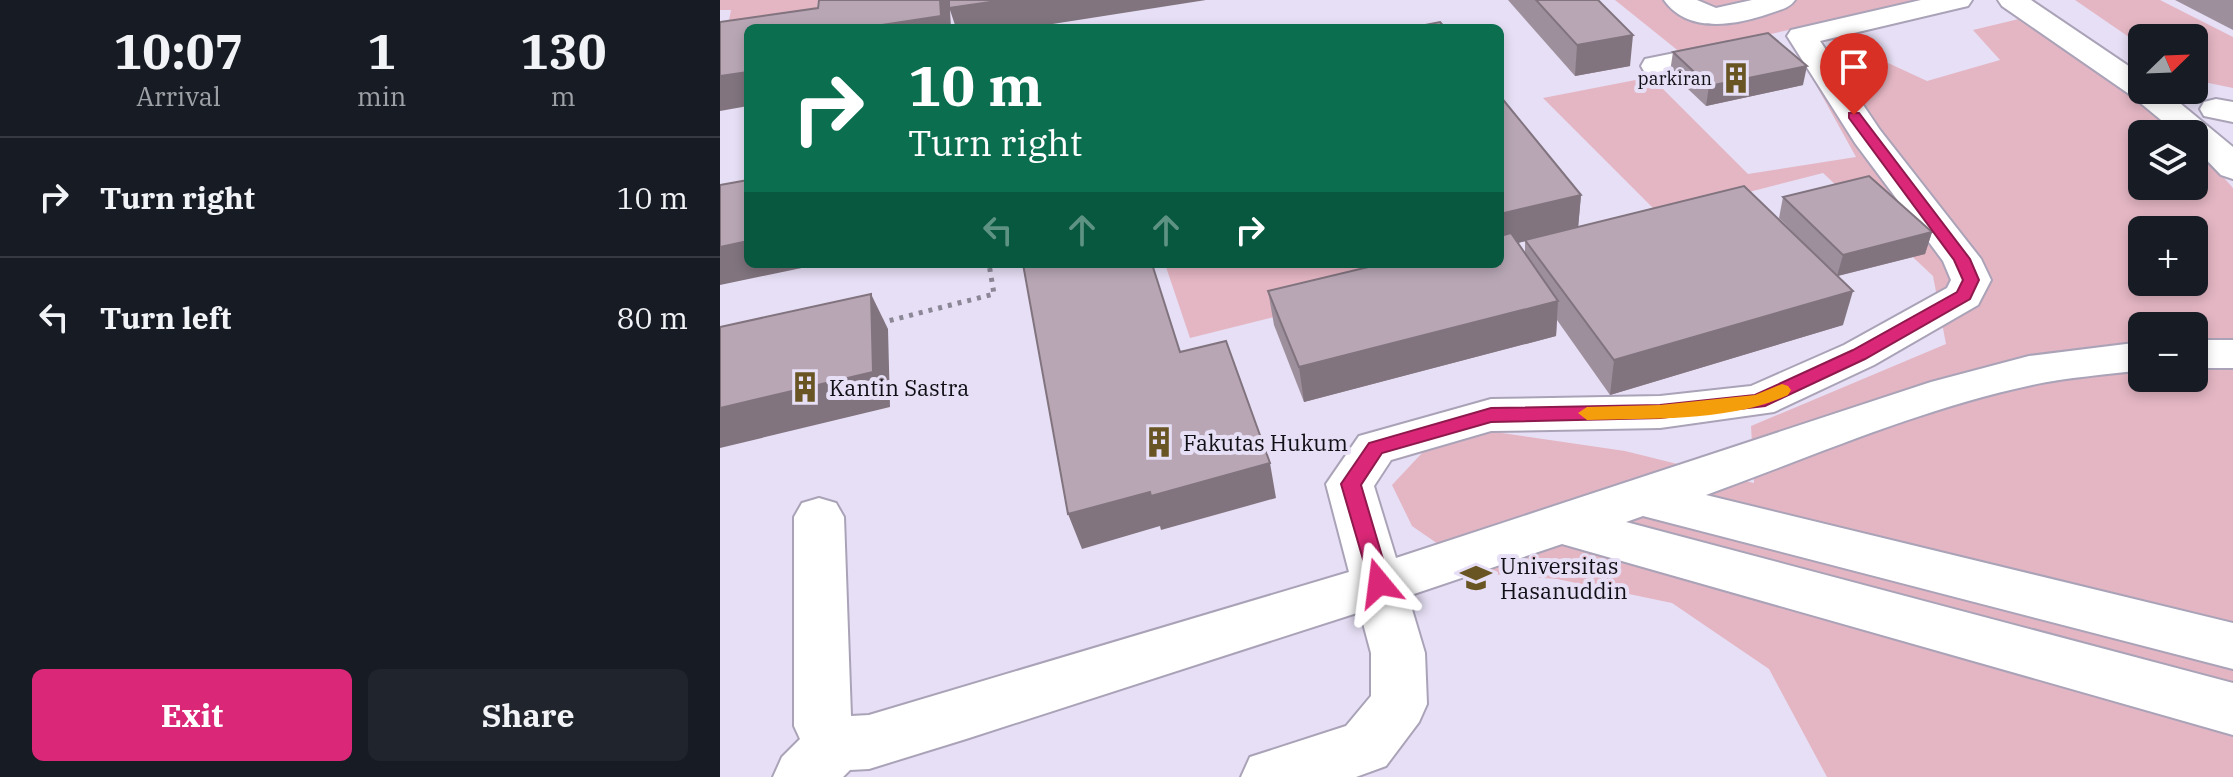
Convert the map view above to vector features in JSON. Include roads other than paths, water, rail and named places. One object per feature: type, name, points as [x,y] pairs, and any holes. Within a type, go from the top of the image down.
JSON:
[{"type":"street","points":[[1678,0],[1696,14],[1708,17],[1726,16],[1781,0]]},
{"type":"street","points":[[1656,66],[1958,0]]},
{"type":"street","points":[[2012,0],[2128,79]]},
{"type":"street","points":[[2047,0],[2128,52]]},
{"type":"street","points":[[1271,777],[1365,747],[1399,704],[1398,653],[1350,484],[1375,448],[1491,415],[1660,412],[1758,401],[1859,355],[1964,296],[1971,280],[1962,259],[1867,136],[1778,41]]},
{"type":"street","points":[[2085,49],[2115,44]]},
{"type":"street","points":[[2208,103],[2227,115]]},
{"type":"street","points":[[2161,104],[2212,145],[2233,168]]},
{"type":"street","points":[[2208,354],[2233,354]]},
{"type":"street","points":[[819,517],[823,726],[819,761],[869,742],[1207,641],[1643,498],[1813,437],[1965,389],[2031,371],[2128,358]]},
{"type":"street","points":[[1643,498],[2233,646]]},
{"type":"street","points":[[1560,524],[2233,709]]},
{"type":"place","name":"parkiran","points":[[1736,78]]},
{"type":"place","name":"Kantin Sastra","points":[[805,387]]},
{"type":"place","name":"Fakutas Hukum","points":[[1159,442]]},
{"type":"place","name":"Universitas Hasanuddin","points":[[1476,578]]}]
